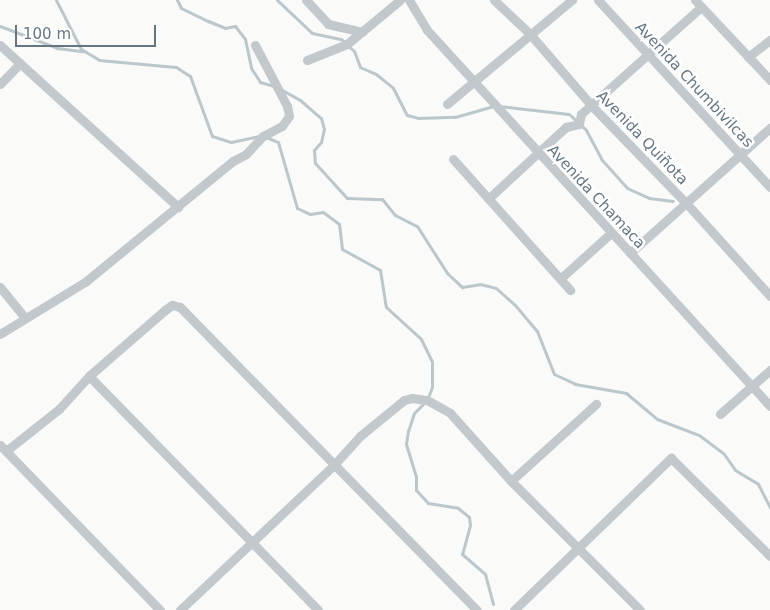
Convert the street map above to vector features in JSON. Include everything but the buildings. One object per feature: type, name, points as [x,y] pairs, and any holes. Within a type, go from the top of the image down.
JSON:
[{"type":"street","points":[[306,0],[328,24],[362,32]]},
{"type":"street","points":[[308,60],[347,44],[400,0]]},
{"type":"street","name":"Avenida Chamaca","points":[[410,0],[427,30],[474,80],[538,154],[770,406]]},
{"type":"street","name":"Avenida Quiñota","points":[[494,0],[530,34],[591,105],[687,204],[770,296]]},
{"type":"street","points":[[448,104],[474,80],[572,0]]},
{"type":"street","name":"Avenida Chumbivilcas","points":[[598,0],[647,56],[741,154],[770,188]]},
{"type":"street","points":[[695,0],[770,80]]},
{"type":"street","points":[[489,198],[566,127],[579,124],[582,114],[591,105],[702,7]]},
{"type":"street","points":[[748,57],[770,40]]},
{"type":"street","points":[[0,334],[85,282],[178,208],[233,161],[246,154],[264,136],[282,126],[289,116],[287,106],[255,44]]},
{"type":"street","points":[[0,45],[178,208]]},
{"type":"street","points":[[0,84],[20,63]]},
{"type":"street","points":[[630,253],[770,128]]},
{"type":"street","points":[[453,159],[570,290]]},
{"type":"street","points":[[561,278],[611,233]]},
{"type":"street","points":[[0,287],[25,318]]},
{"type":"street","points":[[160,610],[3,448],[64,404],[89,376],[172,305],[180,307],[333,466],[477,610]]},
{"type":"street","points":[[720,414],[770,370]]},
{"type":"street","points":[[89,376],[318,610]]},
{"type":"street","points":[[180,610],[333,466],[360,436],[404,400],[412,398],[427,400],[450,413],[511,481],[640,610]]},
{"type":"street","points":[[511,481],[596,404]]},
{"type":"street","points":[[514,610],[577,546],[671,458],[770,556]]},
{"type":"waterway","points":[[56,0],[81,49],[99,60],[176,67],[190,76],[212,136],[231,142],[260,136]]},
{"type":"waterway","points":[[177,0],[181,8],[208,21],[225,28],[235,26],[245,39],[251,68],[260,82],[274,86]]},
{"type":"waterway","points":[[277,0],[312,33],[341,39],[354,51],[360,67],[376,74],[393,88],[407,115],[418,118],[455,117],[493,106]]},
{"type":"waterway","points":[[0,26],[57,48],[83,51]]},
{"type":"waterway","points":[[282,90],[300,100],[321,118],[324,129],[321,142],[314,150],[315,163],[347,198],[382,199],[395,215],[417,226],[447,273],[462,287],[480,284],[496,288],[515,305],[537,331],[554,374],[575,384],[626,393],[657,419],[699,435],[724,454],[735,470],[758,484],[770,508]]},
{"type":"waterway","points":[[499,106],[569,114],[586,130],[602,160],[627,188],[649,198],[673,201]]},
{"type":"waterway","points":[[266,137],[278,142],[297,208],[310,214],[323,212],[339,224],[342,249],[380,270],[386,307],[421,339],[432,362],[432,387],[427,400],[414,413],[408,431],[406,444],[416,476],[416,490],[428,503],[458,508],[469,517],[470,525],[462,554],[485,574],[493,604]]}]
